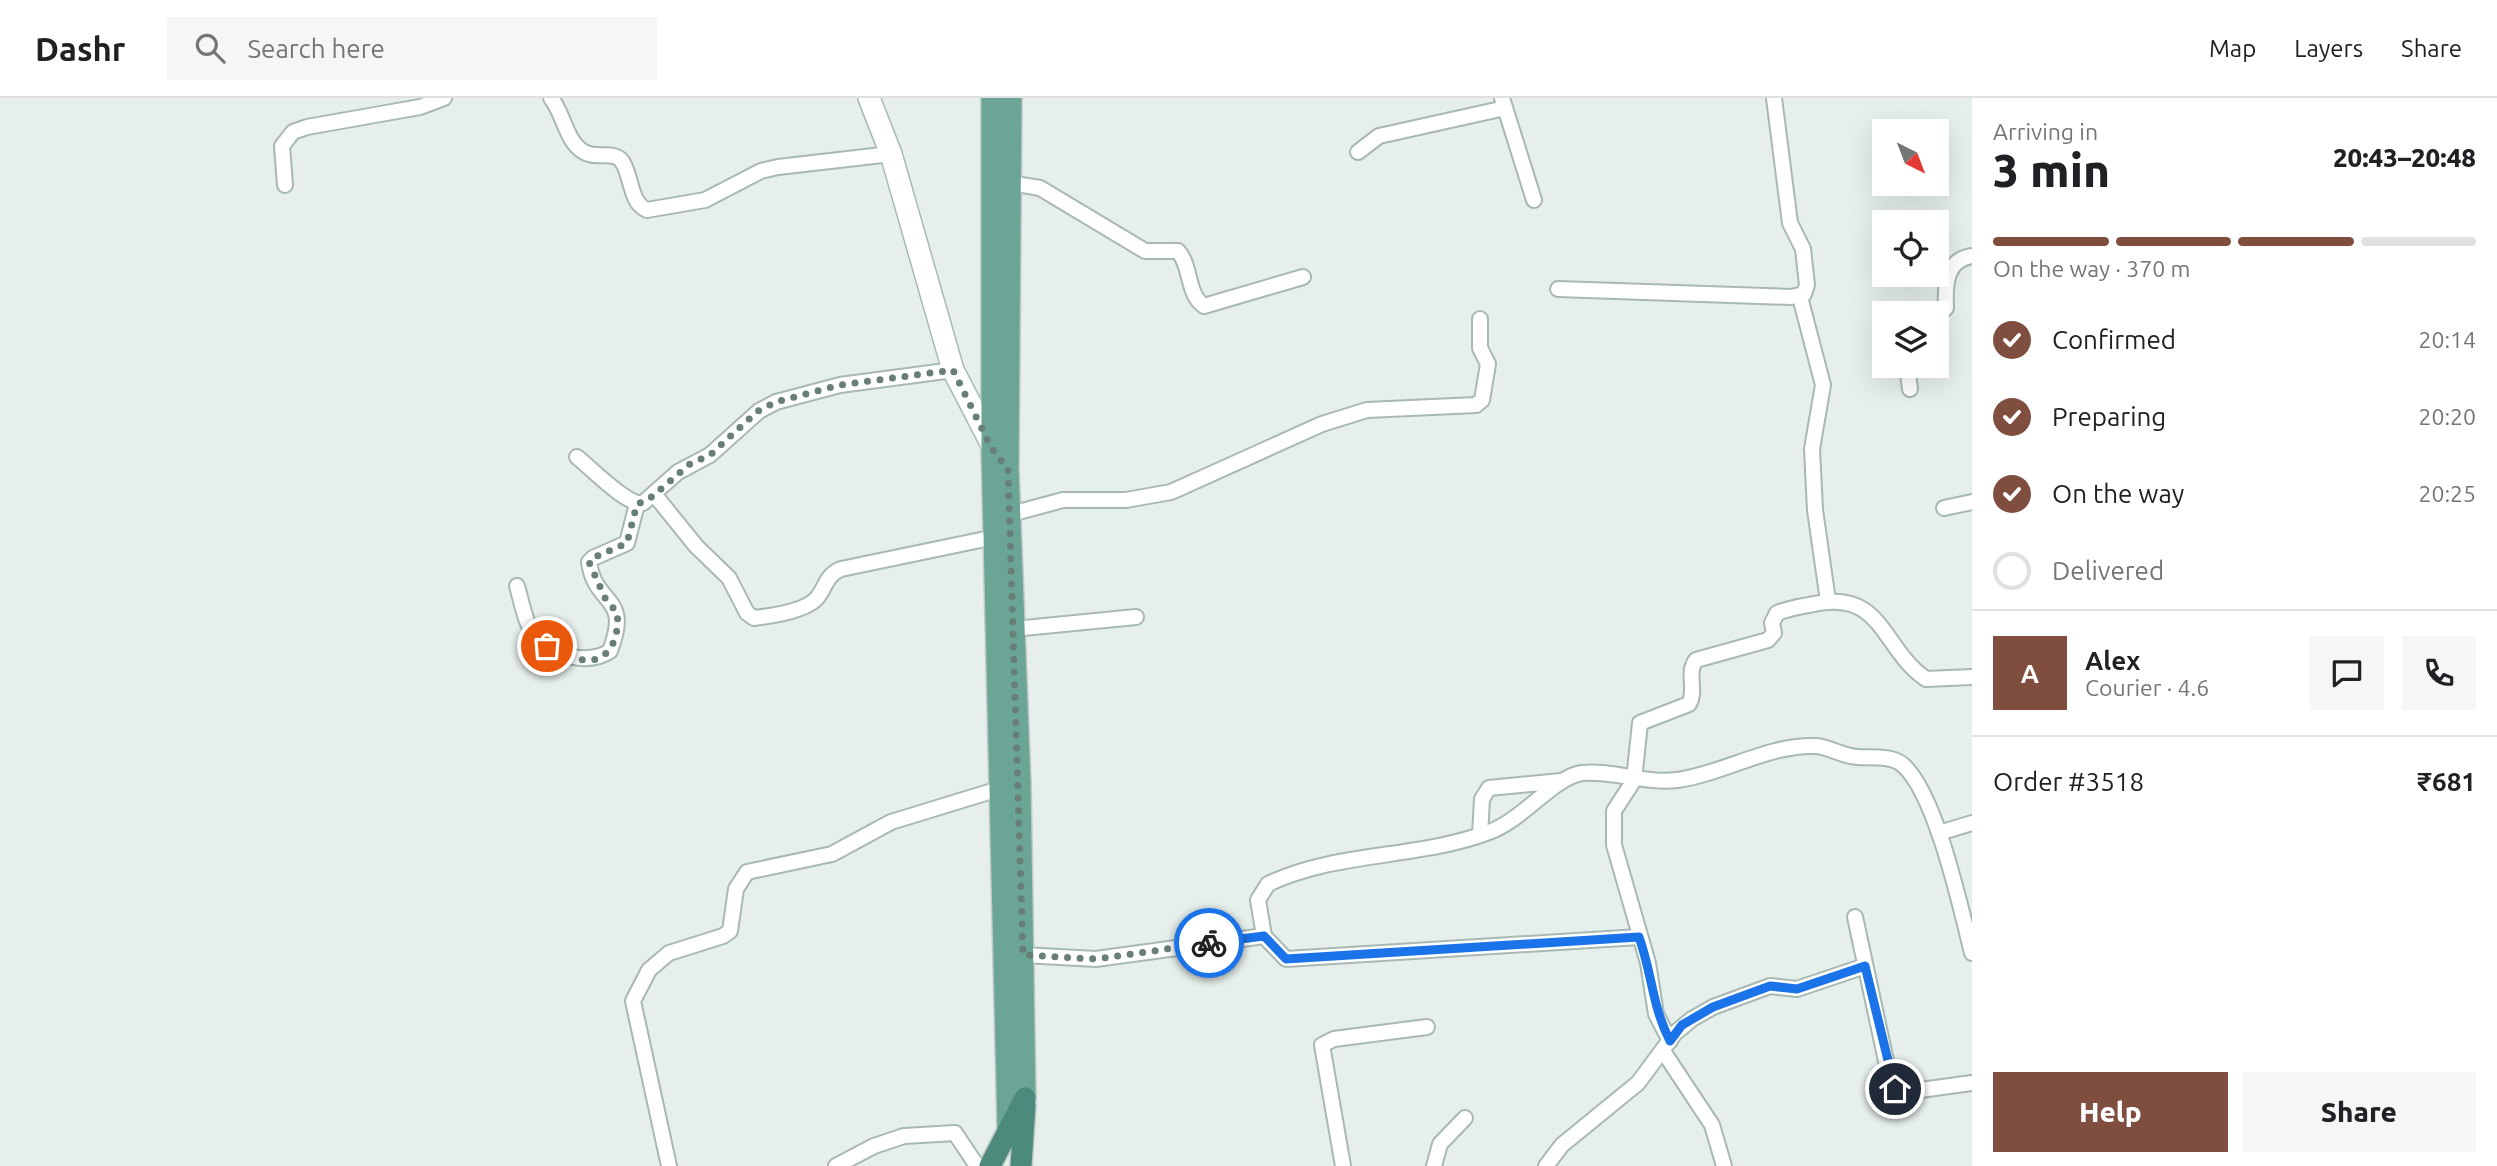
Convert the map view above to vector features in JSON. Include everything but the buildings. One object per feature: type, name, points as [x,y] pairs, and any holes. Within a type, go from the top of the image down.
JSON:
[{"type":"highway","points":[[990,1166],[1025,1098]]},
{"type":"highway","points":[[1020,1161],[1025,1098]]},
{"type":"main road","points":[[869,98],[891,154],[953,370],[992,449],[1008,469]]},
{"type":"main road","points":[[992,98],[1001,182],[1025,1098]]},
{"type":"main road","points":[[1011,98],[1001,182],[992,449],[1008,1129],[1020,1161]]},
{"type":"street","points":[[285,185],[282,146],[293,132],[307,127],[420,107],[444,98]]},
{"type":"street","points":[[551,98],[560,109],[577,148],[587,154],[615,155],[622,161],[639,205],[647,210],[705,200],[761,171],[778,167],[891,154]]},
{"type":"street","points":[[1774,98],[1790,223],[1803,249],[1806,290],[1800,297]]},
{"type":"street","points":[[1358,152],[1379,136],[1503,103],[1534,200]]},
{"type":"street","points":[[1001,182],[1050,194],[1145,251],[1178,251],[1196,300],[1204,306],[1303,277]]},
{"type":"street","points":[[1946,301],[1948,274],[1959,261],[1972,256]]},
{"type":"street","points":[[1558,289],[1800,297]]},
{"type":"street","points":[[1800,297],[1823,385],[1812,449],[1815,510],[1828,601]]},
{"type":"street","points":[[1011,514],[1063,500],[1126,500],[1171,492],[1322,424],[1367,410],[1476,405],[1482,400],[1488,364],[1480,348],[1480,319]]},
{"type":"street","points":[[517,586],[529,625],[537,638],[547,646],[584,660],[600,658],[610,650],[618,620],[617,612],[606,600],[589,562],[627,543],[637,504],[654,494],[690,464],[710,455],[758,411],[776,402],[840,385],[953,370]]},
{"type":"street","points":[[1909,378],[1910,388]]},
{"type":"street","points":[[578,457],[637,504]]},
{"type":"street","points":[[654,494],[696,545],[729,578],[747,613],[754,618],[810,604],[819,595],[827,579],[841,569],[995,537]]},
{"type":"street","points":[[1944,508],[1972,502]]},
{"type":"street","points":[[1724,1166],[1712,1125],[1666,1046],[1656,1014],[1648,963],[1614,845],[1612,827],[1618,802],[1634,780],[1640,723],[1689,704],[1693,696],[1691,669],[1696,660],[1768,640],[1774,633],[1772,623],[1777,613],[1828,601],[1842,600],[1860,606],[1926,680],[1972,677]]},
{"type":"street","points":[[1014,629],[1136,617]]},
{"type":"street","points":[[1480,835],[1482,799],[1489,788],[1561,781],[1591,773],[1634,780],[1677,780],[1791,749],[1814,746],[1846,756],[1891,759],[1902,764],[1914,780],[1939,834],[1955,883],[1972,953]]},
{"type":"street","points":[[1561,781],[1523,814],[1480,835],[1316,866],[1273,881],[1262,888],[1258,900],[1264,936],[1286,959],[1639,937]]},
{"type":"street","points":[[668,1166],[633,1001],[649,970],[669,953],[723,936],[730,931],[736,889],[747,872],[832,854],[891,822],[1002,789]]},
{"type":"street","points":[[1939,834],[1972,823]]},
{"type":"street","points":[[1854,917],[1895,1089],[1906,1092],[1972,1083]]},
{"type":"street","points":[[1023,955],[1096,959],[1264,936]]},
{"type":"street","points":[[1546,1166],[1562,1144],[1638,1083],[1682,1025],[1713,1007],[1770,986],[1797,989],[1865,966]]},
{"type":"street","points":[[1343,1166],[1322,1045],[1335,1039],[1427,1027]]},
{"type":"street","points":[[1434,1166],[1440,1144],[1465,1118]]},
{"type":"street","points":[[836,1166],[874,1146],[904,1136],[956,1133],[977,1166]]},
{"type":"way so far","points":[[547,646],[584,660],[600,658],[610,650],[618,629],[617,612],[606,600],[589,562],[627,543],[631,538],[637,504],[648,500],[678,472],[710,455],[758,411],[796,395],[840,385],[953,370],[992,449],[1008,469],[1020,783],[1023,955],[1096,959],[1209,943]]},
{"type":"route","points":[[1209,943],[1264,936],[1286,959],[1639,937],[1652,981],[1656,1014],[1670,1041],[1682,1025],[1713,1007],[1770,986],[1797,989],[1865,966],[1891,1084],[1895,1089]]}]
